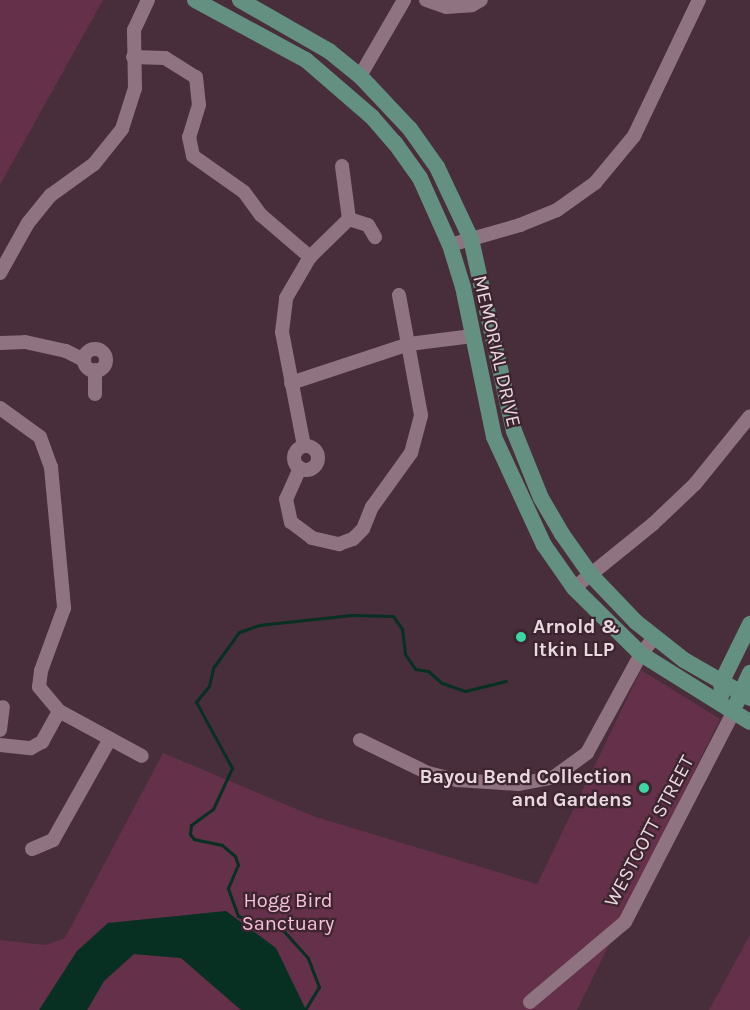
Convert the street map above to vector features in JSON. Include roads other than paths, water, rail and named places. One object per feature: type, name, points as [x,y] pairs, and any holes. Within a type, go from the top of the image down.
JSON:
[{"type":"main road","name":"MEMORIAL DRIVE","points":[[195,0],[306,60],[372,117],[420,178],[450,245],[485,402],[502,459],[544,545],[574,588],[641,654],[750,722]]},
{"type":"main road","name":"MEMORIAL DRIVE","points":[[240,0],[295,30],[360,76],[410,129],[436,167],[471,239],[514,430],[545,505],[591,575],[654,638],[745,695]]},
{"type":"main road","points":[[306,60],[322,61],[346,79],[360,76]]},
{"type":"main road","points":[[420,178],[436,167]]},
{"type":"main road","points":[[472,336],[492,331]]},
{"type":"main road","points":[[502,459],[516,465],[528,495],[545,505]]},
{"type":"main road","points":[[733,712],[722,694],[721,682],[750,624]]},
{"type":"main road","name":"WESTCOTT STREET","points":[[733,712],[745,695],[750,673]]},
{"type":"street","points":[[0,273],[28,223],[51,195],[94,164],[123,129],[135,88],[134,30],[148,0]]},
{"type":"street","points":[[360,76],[404,0]]},
{"type":"street","points":[[426,0],[447,7],[472,5],[480,0]]},
{"type":"street","points":[[450,245],[557,210],[595,183],[634,136],[699,0]]},
{"type":"street","points":[[133,57],[165,58],[196,78],[199,105],[189,137],[193,156],[244,192],[261,215],[310,257]]},
{"type":"street","points":[[342,166],[349,219]]},
{"type":"street","points":[[349,219],[310,257],[286,298],[283,314],[291,383],[304,446],[294,455],[300,468],[286,499],[291,522],[298,530],[325,543],[353,539],[363,529],[385,487],[399,472],[418,436],[421,414],[399,295]]},
{"type":"street","points":[[349,219],[368,225],[375,237]]},
{"type":"street","points":[[291,383],[409,344],[472,336]]},
{"type":"street","points":[[0,343],[25,342],[66,351],[84,360],[95,370],[95,394]]},
{"type":"street","points":[[84,360],[92,349],[102,352],[105,362],[95,370]]},
{"type":"street","points":[[0,408],[40,437],[51,467],[64,608],[38,680],[46,699],[59,711],[142,756]]},
{"type":"street","points":[[574,588],[695,484],[750,416]]},
{"type":"street","points":[[360,740],[428,773],[457,780],[519,784],[554,777],[587,753],[641,654],[654,638]]},
{"type":"street","points":[[0,730],[3,707]]},
{"type":"street","points":[[0,745],[31,748],[42,742],[59,711]]},
{"type":"street","name":"WESTCOTT STREET","points":[[530,1002],[625,922],[733,712]]},
{"type":"street","points":[[32,849],[53,840],[110,739]]},
{"type":"waterway","points":[[305,1010],[319,987],[308,958],[284,931],[238,916],[228,888],[238,865],[235,856],[222,845],[194,839],[190,834],[191,825],[213,809],[232,768],[196,702],[209,686],[213,668],[239,632],[259,625],[351,615],[393,616],[402,629],[405,654],[415,669],[428,671],[442,683],[465,691],[506,681]]},
{"type":"place","name":"Arnold & Itkin LLP","points":[[521,637]]},
{"type":"place","name":"Bayou Bend Collection and Gardens","points":[[644,788]]},
{"type":"park label","name":"Hogg Bird Sanctuary","points":[[288,912]]}]
